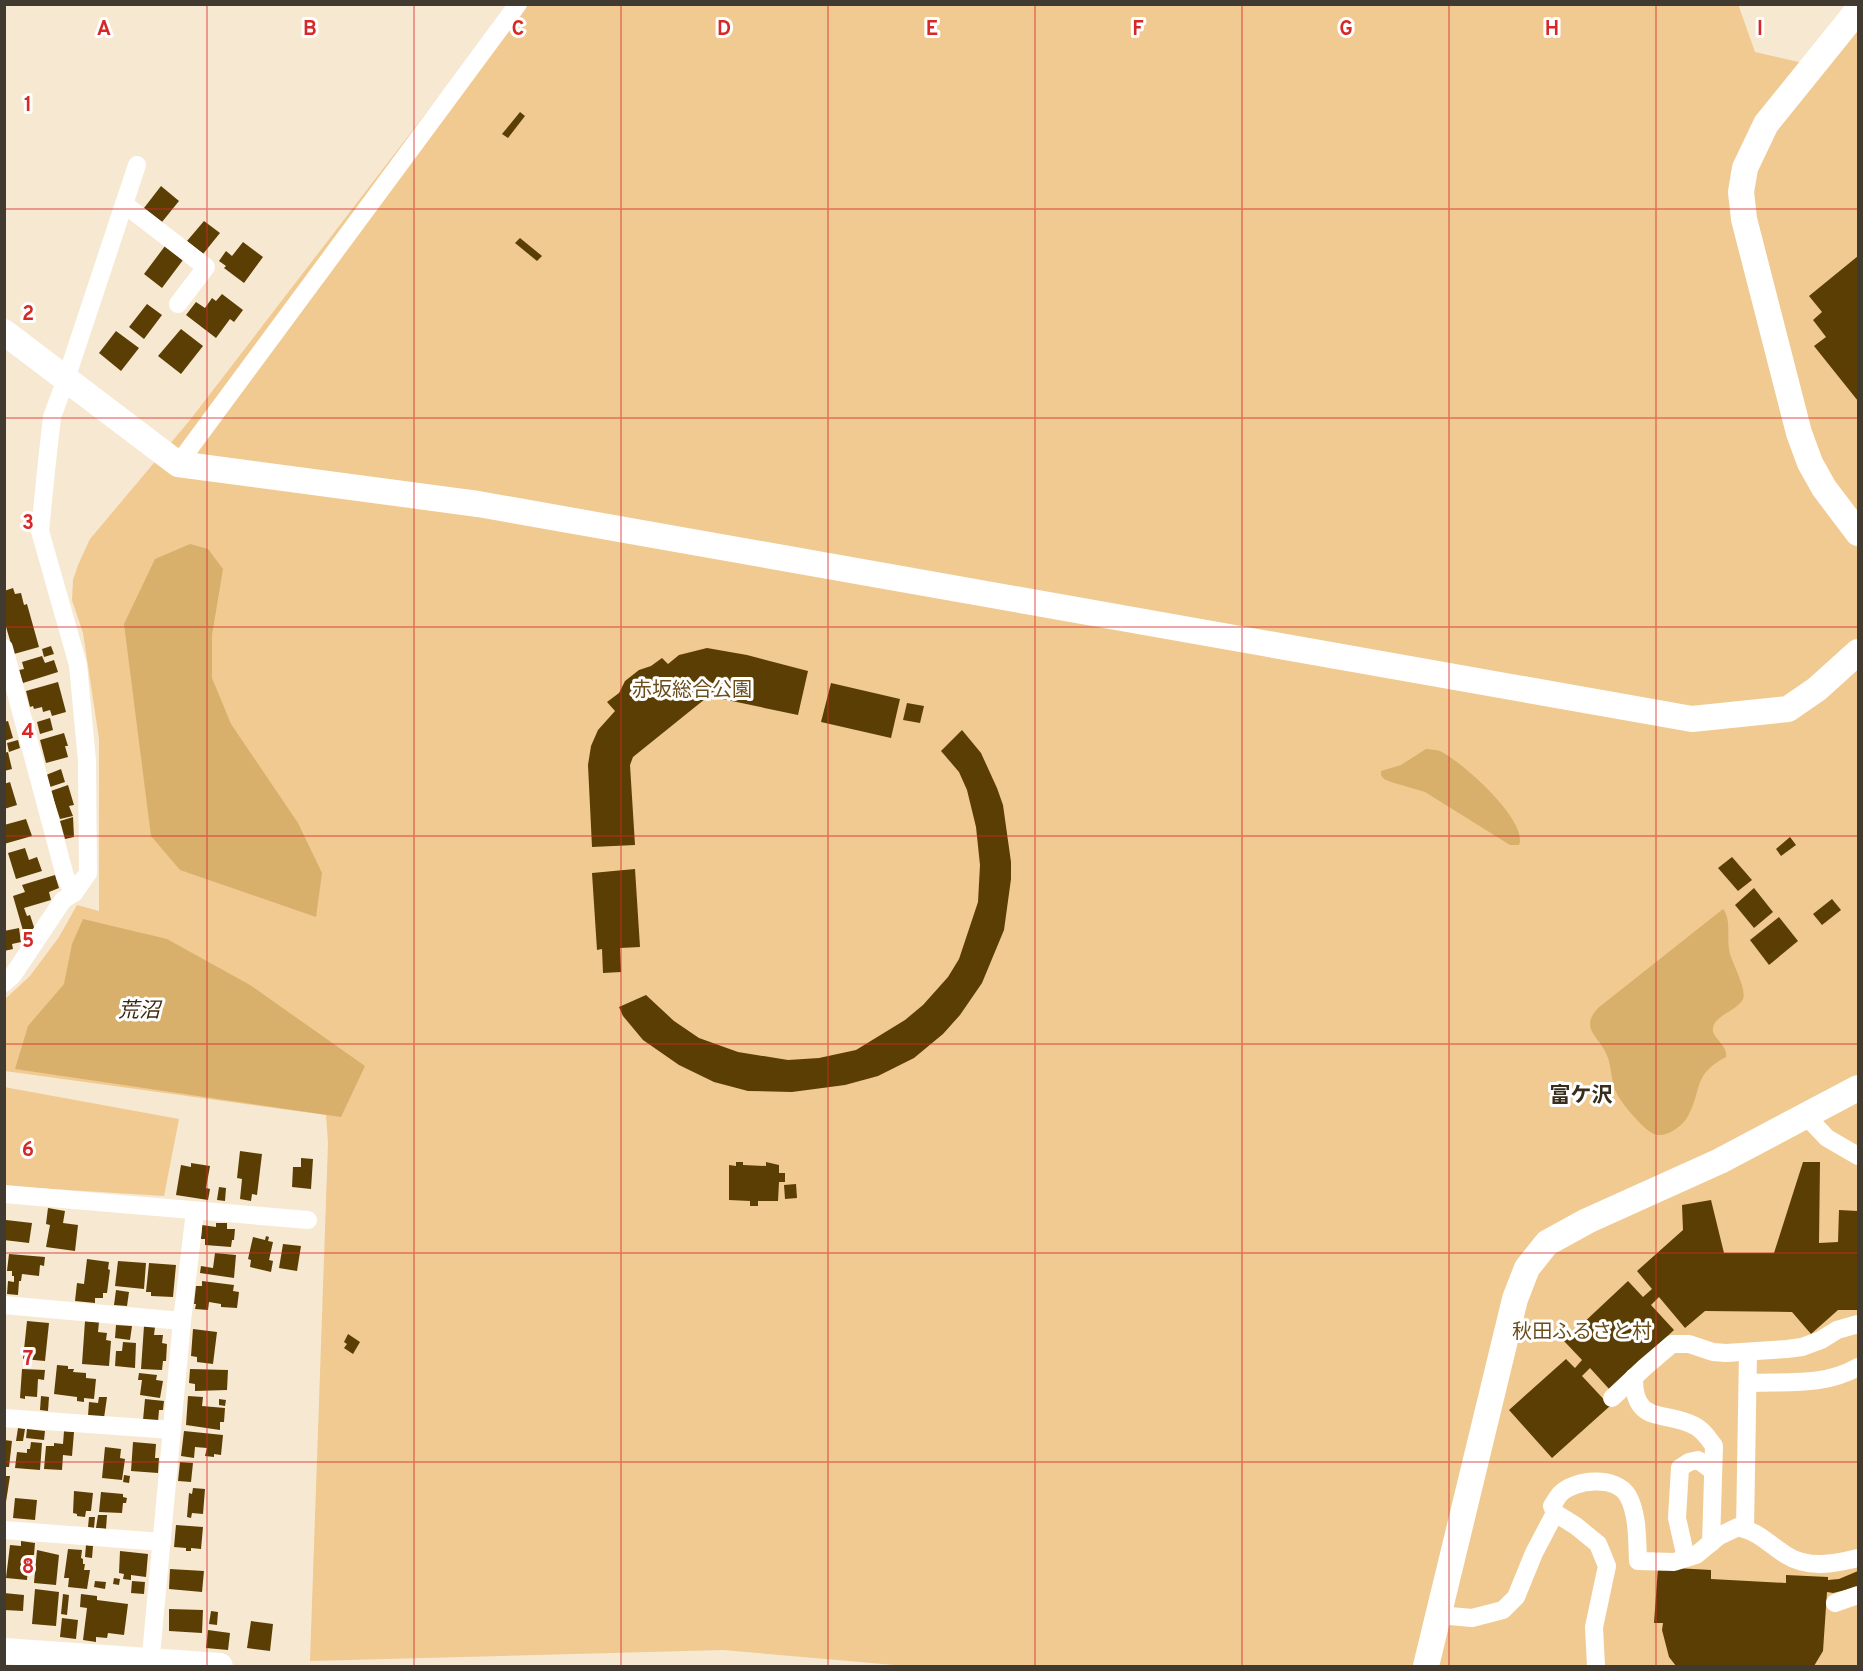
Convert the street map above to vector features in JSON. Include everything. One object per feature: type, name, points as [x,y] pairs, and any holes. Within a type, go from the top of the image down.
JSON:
[{"type":"street","points":[[178,464],[518,4]]},
{"type":"street","points":[[1858,10],[1766,124],[1745,168],[1741,192],[1744,219],[1799,433],[1810,463],[1824,488],[1858,533]]},
{"type":"street","points":[[4,983],[13,975],[63,900],[74,893],[88,873],[87,761],[78,665],[40,531],[52,417],[137,165]]},
{"type":"street","points":[[124,204],[206,267],[178,304]]},
{"type":"street","points":[[4,333],[178,464],[478,504],[1692,718],[1788,709],[1817,689],[1858,652]]},
{"type":"street","points":[[4,648],[65,876],[74,893]]},
{"type":"street","points":[[1426,1666],[1515,1299],[1527,1268],[1547,1243],[1567,1232],[1720,1161],[1858,1088]]},
{"type":"street","points":[[1806,1116],[1827,1138],[1858,1156]]},
{"type":"street","points":[[4,1194],[308,1220]]},
{"type":"street","points":[[150,1665],[182,1321],[195,1211]]},
{"type":"street","points":[[4,1305],[182,1321]]},
{"type":"street","points":[[1612,1398],[1672,1344],[1689,1344],[1713,1352],[1748,1352],[1802,1347],[1821,1340],[1837,1330],[1858,1324]]},
{"type":"street","points":[[1745,1529],[1748,1352]]},
{"type":"street","points":[[1748,1383],[1817,1382],[1837,1377],[1858,1367]]},
{"type":"street","points":[[1634,1377],[1634,1395],[1640,1405],[1650,1414],[1696,1426],[1714,1446],[1711,1543]]},
{"type":"street","points":[[4,1418],[172,1430]]},
{"type":"street","points":[[1714,1446],[1746,1446]]},
{"type":"street","points":[[1686,1558],[1677,1518],[1680,1468],[1689,1462],[1698,1460],[1713,1471]]},
{"type":"street","points":[[1596,1666],[1594,1628],[1607,1566],[1598,1544],[1555,1513],[1552,1506],[1561,1493],[1582,1483],[1608,1482],[1626,1493],[1633,1507],[1638,1561],[1674,1562],[1696,1555],[1738,1527],[1757,1534],[1786,1555],[1805,1564],[1833,1565],[1858,1558]]},
{"type":"street","points":[[1439,1616],[1472,1618],[1503,1610],[1516,1597],[1534,1553],[1555,1513]]},
{"type":"street","points":[[4,1530],[162,1542]]},
{"type":"street","points":[[1835,1603],[1858,1595]]},
{"type":"street","points":[[4,1651],[150,1665],[220,1666]]},
{"type":"green space","name":"赤坂総合公園","points":[[1738,4],[1755,52],[1803,63],[1858,5],[1858,1666],[906,1666],[723,1650],[310,1661],[328,1143],[326,1115],[5,1071],[5,999],[30,976],[59,937],[77,905],[99,911],[99,739],[83,633],[72,600],[73,580],[90,539],[190,420],[509,5]]},
{"type":"green space","points":[[4,1087],[179,1119],[164,1196],[5,1186]]},
{"type":"water","points":[[190,544],[208,549],[223,569],[212,635],[212,678],[231,724],[298,823],[322,873],[316,917],[180,870],[151,836],[124,624],[155,559]]},
{"type":"water","points":[[1426,749],[1440,751],[1450,757],[1491,793],[1514,822],[1519,834],[1519,845],[1510,845],[1425,792],[1391,782],[1381,775],[1381,771],[1401,765]]},
{"type":"water","points":[[1723,909],[1728,924],[1730,954],[1744,995],[1740,1003],[1718,1020],[1713,1028],[1714,1035],[1725,1048],[1726,1057],[1703,1076],[1693,1106],[1682,1124],[1663,1135],[1654,1134],[1634,1116],[1617,1094],[1605,1050],[1593,1033],[1590,1022],[1598,1008]]},
{"type":"water","name":"荒沼","points":[[83,919],[167,939],[250,985],[365,1066],[341,1117],[15,1069],[28,1026],[64,984],[72,944]]},
{"type":"building","points":[[520,112],[525,116],[508,138],[502,134]]},
{"type":"building","points":[[161,186],[179,201],[162,222],[144,208]]},
{"type":"building","points":[[204,221],[220,233],[203,254],[187,241]]},
{"type":"building","points":[[520,238],[542,256],[537,261],[515,243]]},
{"type":"building","points":[[243,242],[263,257],[244,283],[224,268],[226,266],[219,261],[226,251],[232,256]]},
{"type":"building","points":[[165,246],[183,260],[162,288],[144,274]]},
{"type":"building","points":[[1858,256],[1858,401],[1814,346],[1826,337],[1813,320],[1822,312],[1809,296]]},
{"type":"building","points":[[222,294],[243,310],[234,322],[230,319],[216,338],[186,315],[196,302],[205,308],[212,298],[216,301]]},
{"type":"building","points":[[147,304],[162,315],[144,339],[129,327]]},
{"type":"building","points":[[181,329],[203,346],[181,374],[158,356]]},
{"type":"building","points":[[116,331],[139,348],[121,371],[99,353]]},
{"type":"building","points":[[13,588],[15,594],[21,593],[24,605],[27,604],[39,647],[14,654],[4,620],[4,591]]},
{"type":"building","points":[[51,646],[54,654],[44,657],[42,649]]},
{"type":"building","points":[[707,648],[747,655],[808,671],[798,715],[713,697],[705,699],[633,757],[630,765],[635,845],[592,847],[588,765],[591,746],[598,730],[615,711],[607,702],[619,693],[625,681],[639,670],[651,666],[662,658],[668,664],[679,655]]},
{"type":"building","points":[[42,656],[45,663],[54,660],[58,672],[23,683],[19,670],[24,669],[22,662]]},
{"type":"building","points":[[58,682],[66,712],[52,716],[50,710],[43,712],[42,707],[34,709],[33,706],[30,707],[26,691]]},
{"type":"building","points":[[831,683],[900,699],[891,738],[821,722]]},
{"type":"building","points":[[907,703],[924,706],[920,723],[903,720]]},
{"type":"building","points":[[50,718],[53,730],[40,734],[37,722]]},
{"type":"building","points":[[8,721],[13,738],[4,741],[4,722]]},
{"type":"building","points":[[962,730],[981,753],[1003,805],[1011,862],[1011,879],[1004,930],[982,983],[960,1015],[943,1034],[914,1058],[878,1076],[845,1085],[792,1092],[748,1091],[714,1082],[679,1065],[643,1040],[623,1016],[619,1007],[646,995],[674,1021],[699,1038],[738,1052],[788,1060],[819,1058],[856,1050],[905,1020],[923,1005],[948,977],[959,959],[978,902],[980,865],[976,827],[967,790],[959,772],[941,751]]},
{"type":"building","points":[[64,733],[68,746],[65,746],[68,757],[46,763],[40,740]]},
{"type":"building","points":[[18,740],[20,748],[9,752],[7,743]]},
{"type":"building","points":[[8,752],[12,769],[4,771],[4,753]]},
{"type":"building","points":[[61,769],[65,782],[50,787],[46,775]]},
{"type":"building","points":[[10,782],[17,805],[4,809],[4,784]]},
{"type":"building","points":[[68,785],[74,805],[69,806],[73,816],[60,819],[51,791]]},
{"type":"building","points":[[73,817],[74,837],[65,839],[60,821]]},
{"type":"building","points":[[26,819],[32,836],[4,844],[4,825]]},
{"type":"building","points":[[1790,837],[1796,845],[1781,856],[1776,849]]},
{"type":"building","points":[[25,848],[29,860],[37,857],[42,871],[16,879],[8,853]]},
{"type":"building","points":[[1732,857],[1752,880],[1738,891],[1718,868]]},
{"type":"building","points":[[635,869],[640,947],[620,948],[621,972],[603,973],[602,949],[597,950],[592,873]]},
{"type":"building","points":[[55,875],[59,888],[49,892],[51,900],[24,908],[27,916],[30,915],[35,930],[24,934],[13,896],[25,892],[22,885]]},
{"type":"building","points":[[1754,888],[1773,912],[1754,928],[1735,905]]},
{"type":"building","points":[[1832,899],[1841,910],[1822,925],[1813,914]]},
{"type":"building","points":[[1779,917],[1798,941],[1769,965],[1750,940]]},
{"type":"building","points":[[19,928],[21,942],[12,944],[13,949],[4,951],[4,931]]},
{"type":"building","points":[[240,1151],[262,1154],[257,1195],[252,1194],[251,1201],[240,1199],[242,1179],[237,1178]]},
{"type":"building","points":[[301,1158],[313,1159],[311,1189],[292,1187],[293,1167],[301,1167]]},
{"type":"building","points":[[736,1162],[743,1162],[743,1165],[766,1166],[766,1162],[779,1165],[779,1173],[785,1173],[785,1182],[779,1182],[778,1201],[758,1201],[758,1206],[750,1206],[750,1201],[729,1200],[729,1165],[736,1166]]},
{"type":"building","points":[[1803,1162],[1820,1162],[1819,1243],[1838,1242],[1839,1210],[1858,1211],[1858,1310],[1838,1310],[1811,1334],[1792,1312],[1705,1311],[1685,1328],[1659,1297],[1651,1305],[1674,1330],[1610,1390],[1590,1368],[1582,1376],[1610,1406],[1552,1458],[1509,1410],[1566,1359],[1575,1368],[1582,1360],[1564,1341],[1628,1281],[1643,1297],[1652,1289],[1637,1271],[1683,1230],[1682,1205],[1711,1200],[1724,1253],[1774,1253]]},
{"type":"building","points":[[191,1163],[210,1166],[206,1188],[210,1189],[208,1200],[176,1195],[181,1165],[191,1167]]},
{"type":"building","points":[[796,1184],[797,1198],[785,1199],[784,1185]]},
{"type":"building","points":[[219,1187],[226,1188],[225,1201],[217,1200]]},
{"type":"building","points":[[48,1208],[65,1211],[63,1223],[78,1225],[75,1251],[46,1247],[50,1225],[46,1224]]},
{"type":"building","points":[[6,1220],[32,1223],[29,1243],[4,1240]]},
{"type":"building","points":[[216,1223],[227,1223],[227,1229],[235,1229],[231,1247],[205,1245],[205,1239],[201,1239],[202,1225],[216,1227]]},
{"type":"building","points":[[266,1236],[269,1237],[268,1241],[273,1242],[269,1260],[273,1261],[271,1272],[250,1267],[251,1260],[248,1259],[253,1237],[265,1240]]},
{"type":"building","points":[[283,1244],[301,1246],[297,1271],[279,1268]]},
{"type":"building","points":[[215,1253],[236,1255],[234,1278],[200,1273],[201,1266],[213,1268]]},
{"type":"building","points":[[9,1254],[45,1257],[44,1266],[40,1265],[39,1276],[22,1274],[18,1295],[7,1294],[8,1281],[14,1282],[12,1271],[7,1271]]},
{"type":"building","points":[[87,1259],[109,1262],[107,1293],[103,1293],[103,1298],[95,1298],[95,1303],[75,1301],[77,1283],[84,1284]]},
{"type":"building","points":[[118,1261],[146,1263],[144,1289],[115,1286]]},
{"type":"building","points":[[149,1263],[176,1265],[173,1297],[151,1296],[151,1292],[146,1292]]},
{"type":"building","points":[[202,1281],[234,1285],[233,1291],[239,1292],[237,1308],[221,1307],[221,1304],[209,1302],[208,1310],[195,1309],[196,1286],[202,1286]]},
{"type":"building","points":[[116,1290],[129,1292],[127,1306],[114,1305]]},
{"type":"building","points":[[27,1321],[49,1323],[45,1361],[23,1359]]},
{"type":"building","points":[[85,1321],[99,1322],[98,1332],[107,1333],[106,1340],[111,1341],[109,1366],[82,1364]]},
{"type":"building","points":[[116,1325],[132,1326],[130,1340],[115,1338]]},
{"type":"building","points":[[144,1326],[155,1327],[154,1335],[163,1335],[162,1343],[167,1344],[166,1361],[163,1361],[162,1370],[141,1369]]},
{"type":"building","points":[[193,1329],[217,1332],[213,1364],[197,1362],[197,1357],[191,1356]]},
{"type":"building","points":[[348,1334],[360,1342],[353,1354],[344,1348]]},
{"type":"building","points":[[123,1342],[136,1343],[135,1368],[115,1366],[116,1351],[122,1351]]},
{"type":"building","points":[[57,1365],[68,1366],[68,1369],[74,1369],[73,1372],[86,1373],[86,1378],[96,1379],[94,1399],[84,1398],[84,1402],[77,1401],[77,1397],[54,1394]]},
{"type":"building","points":[[22,1369],[45,1370],[44,1380],[38,1379],[37,1397],[20,1398]]},
{"type":"building","points":[[190,1369],[228,1370],[227,1390],[195,1391],[195,1384],[189,1383]]},
{"type":"building","points":[[139,1373],[157,1375],[156,1380],[163,1381],[160,1398],[140,1395],[142,1380],[138,1380]]},
{"type":"building","points":[[41,1396],[49,1397],[48,1411],[40,1410]]},
{"type":"building","points":[[188,1396],[203,1397],[202,1406],[225,1408],[224,1422],[220,1422],[220,1430],[186,1425]]},
{"type":"building","points":[[99,1397],[107,1397],[104,1418],[88,1416],[89,1402],[98,1403]]},
{"type":"building","points":[[145,1399],[164,1401],[163,1410],[159,1410],[158,1422],[143,1420]]},
{"type":"building","points":[[219,1399],[226,1400],[225,1406],[219,1405]]},
{"type":"building","points":[[18,1428],[25,1429],[23,1441],[16,1441]]},
{"type":"building","points":[[27,1429],[45,1431],[44,1440],[26,1438]]},
{"type":"building","points":[[64,1431],[74,1432],[72,1456],[63,1455],[62,1470],[44,1469],[46,1446],[54,1446],[54,1443],[63,1444]]},
{"type":"building","points":[[184,1431],[223,1435],[221,1455],[205,1456],[207,1448],[195,1447],[194,1458],[181,1456]]},
{"type":"building","points":[[4,1440],[12,1441],[9,1467],[4,1467]]},
{"type":"building","points":[[31,1442],[42,1443],[40,1470],[15,1468],[17,1452],[27,1453]]},
{"type":"building","points":[[133,1442],[156,1444],[155,1458],[159,1458],[158,1473],[131,1471]]},
{"type":"building","points":[[105,1447],[121,1449],[120,1458],[125,1459],[122,1480],[102,1478]]},
{"type":"building","points":[[180,1462],[193,1463],[191,1482],[178,1481]]},
{"type":"building","points":[[124,1475],[130,1476],[129,1483],[123,1482]]},
{"type":"building","points":[[4,1476],[10,1476],[6,1502],[4,1502]]},
{"type":"building","points":[[193,1488],[205,1489],[203,1514],[192,1513],[191,1518],[187,1517],[189,1493],[192,1494]]},
{"type":"building","points":[[74,1491],[93,1493],[91,1511],[86,1511],[85,1517],[73,1513]]},
{"type":"building","points":[[101,1492],[123,1494],[123,1497],[127,1498],[126,1503],[123,1503],[122,1513],[99,1512]]},
{"type":"building","points":[[15,1498],[37,1500],[35,1520],[13,1518]]},
{"type":"building","points":[[98,1515],[107,1515],[106,1529],[96,1528]]},
{"type":"building","points":[[89,1517],[95,1517],[94,1528],[88,1527]]},
{"type":"building","points":[[176,1525],[203,1527],[201,1549],[191,1548],[191,1551],[186,1551],[186,1548],[174,1547]]},
{"type":"building","points":[[21,1541],[35,1543],[34,1555],[29,1555],[27,1580],[6,1578],[10,1545],[21,1546]]},
{"type":"building","points":[[86,1545],[93,1546],[92,1558],[85,1557]]},
{"type":"building","points":[[68,1549],[82,1550],[84,1570],[90,1570],[87,1589],[68,1587],[69,1578],[64,1578]]},
{"type":"building","points":[[37,1550],[59,1555],[56,1585],[34,1583]]},
{"type":"building","points":[[120,1551],[148,1554],[146,1577],[131,1575],[131,1580],[123,1579],[124,1574],[119,1573]]},
{"type":"building","points":[[1658,1567],[1711,1570],[1711,1579],[1786,1583],[1786,1575],[1828,1577],[1828,1580],[1839,1579],[1858,1571],[1858,1587],[1833,1593],[1827,1592],[1823,1651],[1814,1666],[1676,1666],[1669,1657],[1662,1630],[1663,1623],[1654,1623]]},
{"type":"building","points":[[170,1569],[204,1571],[202,1592],[169,1589]]},
{"type":"building","points":[[114,1578],[120,1579],[119,1585],[113,1584]]},
{"type":"building","points":[[95,1581],[106,1582],[105,1589],[94,1587]]},
{"type":"building","points":[[132,1581],[145,1582],[144,1594],[131,1593]]},
{"type":"building","points":[[35,1589],[59,1592],[56,1626],[32,1624]]},
{"type":"building","points":[[4,1593],[24,1595],[23,1611],[4,1610]]},
{"type":"building","points":[[63,1594],[69,1595],[67,1615],[61,1614]]},
{"type":"building","points":[[81,1594],[97,1596],[97,1600],[128,1604],[124,1635],[108,1633],[107,1638],[96,1637],[96,1642],[83,1640],[87,1608],[80,1607]]},
{"type":"building","points":[[169,1609],[203,1610],[202,1633],[169,1631]]},
{"type":"building","points":[[211,1611],[218,1612],[217,1625],[209,1624]]},
{"type":"building","points":[[62,1618],[78,1620],[76,1639],[60,1637]]},
{"type":"building","points":[[251,1621],[273,1624],[270,1651],[247,1648]]},
{"type":"building","points":[[208,1630],[230,1633],[228,1650],[206,1648]]},
{"type":"district","name":"富ケ沢","points":[[1581,1095]]},
{"type":"park label","name":"秋田ふるさと村","points":[[1582,1331]]}]
